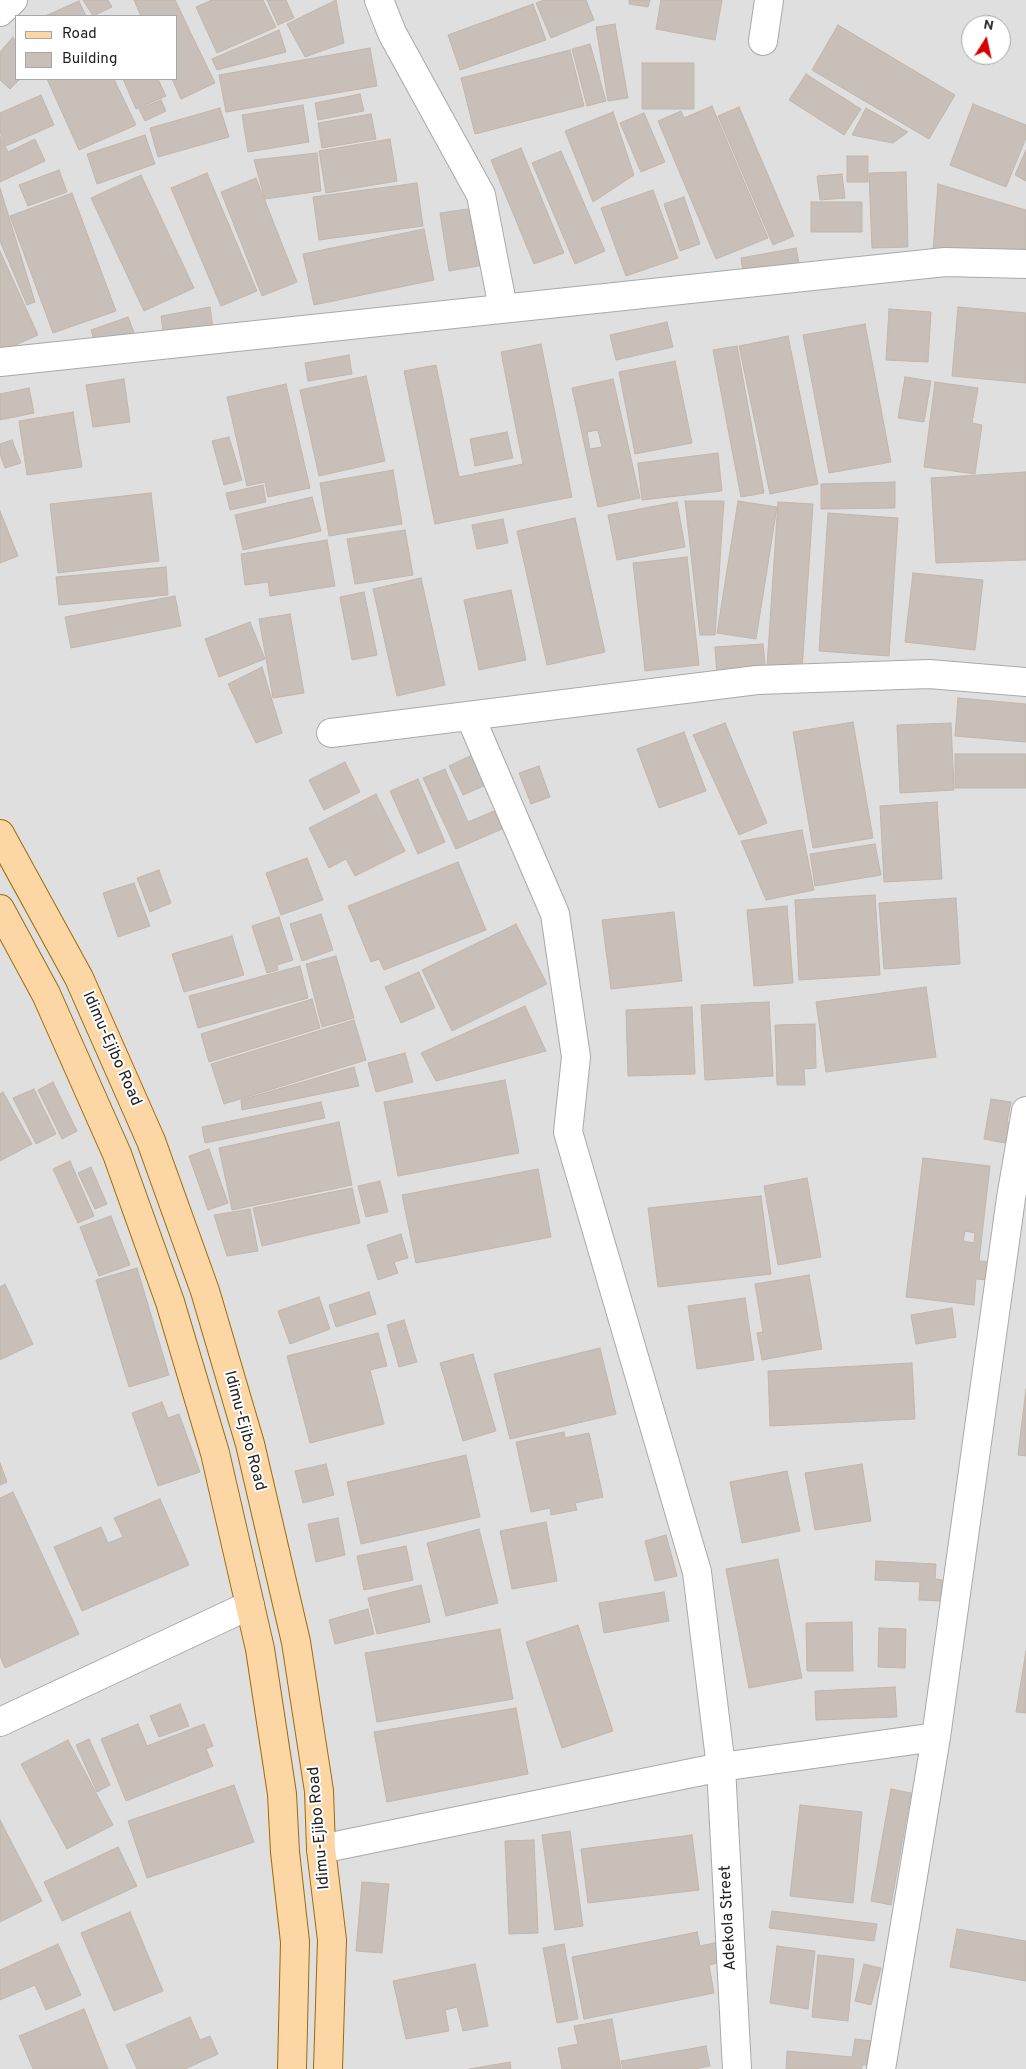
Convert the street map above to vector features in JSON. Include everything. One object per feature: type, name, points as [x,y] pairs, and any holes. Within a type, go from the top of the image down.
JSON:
[{"type":"main road","name":"Idimu-Ejibo Road","points":[[0,834],[79,978],[151,1140],[205,1291],[250,1444],[296,1642],[319,1791],[321,1849],[332,1940],[328,2069]]},
{"type":"main road","name":"Idimu-Ejibo Road","points":[[0,909],[46,994],[120,1163],[170,1302],[215,1453],[260,1649],[282,1794],[285,1852],[295,1942],[292,2069]]},
{"type":"street","points":[[0,12],[13,0]]},
{"type":"street","points":[[379,0],[392,33],[481,196],[503,308]]},
{"type":"street","points":[[763,41],[769,0]]},
{"type":"street","points":[[0,362],[945,262],[1026,264]]},
{"type":"street","points":[[331,733],[757,680],[929,674],[1026,682]]},
{"type":"street","name":"Adekola Street","points":[[470,716],[555,914],[576,1057],[568,1132],[697,1572],[721,1767],[737,2069]]},
{"type":"street","points":[[881,2069],[936,1737],[1019,1199],[1026,1110]]},
{"type":"street","points":[[0,1722],[250,1605]]},
{"type":"street","points":[[321,1849],[721,1767],[936,1737]]},
{"type":"shaded area","points":[[0,0],[1026,0],[1026,2069],[0,2069]]},
{"type":"building","points":[[83,0],[108,0],[112,7],[92,15]]},
{"type":"building","points":[[134,0],[175,0],[215,83],[181,99],[172,80],[178,80],[178,15],[141,15]]},
{"type":"building","points":[[212,0],[263,0],[276,27],[217,53],[196,7]]},
{"type":"building","points":[[267,0],[286,0],[294,18],[278,25]]},
{"type":"building","points":[[336,0],[344,43],[305,57],[287,24]]},
{"type":"building","points":[[544,0],[586,0],[594,20],[551,38],[536,3]]},
{"type":"building","points":[[629,0],[650,0],[648,7],[629,4]]},
{"type":"building","points":[[661,0],[722,0],[715,40],[656,29]]},
{"type":"building","points":[[79,1],[86,15],[47,15]]},
{"type":"building","points":[[533,4],[546,40],[460,70],[448,35]]},
{"type":"building","points":[[615,24],[628,98],[608,101],[596,27]]},
{"type":"building","points":[[838,25],[955,95],[929,139],[812,70]]},
{"type":"building","points":[[279,30],[286,52],[217,70],[212,59]]},
{"type":"building","points":[[13,37],[15,41],[15,80],[19,80],[10,89],[0,80],[0,52]]},
{"type":"building","points":[[590,44],[606,101],[587,106],[572,49]]},
{"type":"building","points":[[370,48],[377,86],[226,112],[219,75]]},
{"type":"building","points":[[570,50],[584,106],[475,134],[461,78]]},
{"type":"building","points":[[642,63],[694,63],[694,109],[642,109]]},
{"type":"building","points":[[806,74],[861,109],[844,135],[789,100]]},
{"type":"building","points":[[47,80],[114,80],[136,125],[79,150]]},
{"type":"building","points":[[123,80],[158,80],[166,96],[136,109]]},
{"type":"building","points":[[360,94],[364,111],[318,120],[315,103]]},
{"type":"building","points":[[41,95],[54,125],[6,146],[0,132],[0,113]]},
{"type":"building","points":[[161,100],[166,111],[145,121],[139,109]]},
{"type":"building","points":[[973,104],[1026,125],[1026,138],[1006,187],[950,165]]},
{"type":"building","points":[[303,105],[309,142],[248,152],[242,115]]},
{"type":"building","points":[[712,106],[768,238],[716,259],[658,121],[681,111],[684,118]]},
{"type":"building","points":[[739,107],[794,236],[773,245],[718,116]]},
{"type":"building","points":[[220,108],[229,137],[158,157],[150,128]]},
{"type":"building","points":[[866,108],[908,132],[893,143],[852,135]]},
{"type":"building","points":[[613,112],[634,175],[593,202],[565,131]]},
{"type":"building","points":[[644,113],[665,162],[641,172],[620,123]]},
{"type":"building","points":[[371,114],[376,139],[322,148],[318,123]]},
{"type":"building","points":[[145,135],[155,164],[97,184],[87,154]]},
{"type":"building","points":[[0,136],[8,152],[35,139],[45,161],[0,182]]},
{"type":"building","points":[[390,139],[397,181],[326,193],[319,151]]},
{"type":"building","points":[[521,148],[564,253],[534,264],[491,160]]},
{"type":"building","points":[[1026,150],[1026,181],[1015,175]]},
{"type":"building","points":[[561,151],[605,251],[575,264],[532,163]]},
{"type":"building","points":[[317,153],[321,191],[265,199],[254,160]]},
{"type":"building","points":[[847,156],[868,156],[868,182],[847,182]]},
{"type":"building","points":[[59,170],[67,192],[28,206],[19,185]]},
{"type":"building","points":[[906,172],[908,247],[872,248],[869,173]]},
{"type":"building","points":[[207,173],[257,291],[221,306],[171,188]]},
{"type":"building","points":[[842,174],[845,198],[820,200],[817,176]]},
{"type":"building","points":[[141,175],[194,288],[144,311],[91,198]]},
{"type":"building","points":[[256,178],[297,282],[262,296],[221,192]]},
{"type":"building","points":[[417,183],[423,226],[319,240],[313,197]]},
{"type":"building","points":[[938,184],[1026,210],[1026,258],[933,251]]},
{"type":"building","points":[[0,188],[35,302],[27,305],[0,241]]},
{"type":"building","points":[[653,190],[678,258],[626,276],[601,208]]},
{"type":"building","points":[[72,193],[116,311],[53,333],[10,216]]},
{"type":"building","points":[[684,197],[700,244],[680,251],[664,204]]},
{"type":"building","points":[[811,202],[862,202],[862,232],[811,232]]},
{"type":"building","points":[[475,208],[484,265],[449,271],[440,213]]},
{"type":"building","points":[[424,229],[434,280],[314,305],[303,254]]},
{"type":"building","points":[[796,248],[799,263],[743,272],[741,258]]},
{"type":"building","points":[[0,251],[38,335],[0,352]]},
{"type":"building","points":[[210,307],[213,328],[164,337],[161,316]]},
{"type":"building","points":[[958,307],[1026,313],[1026,383],[952,376]]},
{"type":"building","points":[[889,309],[931,312],[928,362],[886,360]]},
{"type":"building","points":[[128,317],[135,335],[97,349],[91,330]]},
{"type":"building","points":[[667,322],[673,347],[616,360],[610,335]]},
{"type":"building","points":[[865,324],[891,462],[829,473],[803,335]]},
{"type":"building","points":[[788,336],[818,484],[770,494],[739,346]]},
{"type":"building","points":[[541,344],[572,497],[435,524],[404,371],[436,365],[459,477],[523,464],[501,352]]},
{"type":"building","points":[[737,346],[764,493],[741,497],[713,350]]},
{"type":"building","points":[[349,355],[352,374],[308,381],[305,363]]},
{"type":"building","points":[[675,361],[692,443],[635,454],[619,372]]},
{"type":"building","points":[[366,376],[385,461],[319,476],[300,390]]},
{"type":"building","points":[[905,377],[931,381],[924,422],[898,418]]},
{"type":"building","points":[[124,379],[130,422],[93,427],[86,385]]},
{"type":"building","points":[[613,379],[640,498],[598,507],[572,388]],"holes":[[[598,430],[602,447],[590,449],[587,432]]]},
{"type":"building","points":[[935,382],[978,388],[972,423],[982,425],[975,474],[924,467]]},
{"type":"building","points":[[286,384],[310,488],[268,497],[265,482],[247,486],[227,397]]},
{"type":"building","points":[[29,388],[34,413],[0,420],[0,394]]},
{"type":"building","points":[[73,412],[82,467],[27,475],[19,421]]},
{"type":"building","points":[[507,432],[513,458],[475,466],[470,439]]},
{"type":"building","points":[[229,437],[242,480],[224,485],[212,441]]},
{"type":"building","points":[[12,440],[21,463],[5,468],[0,454],[0,444]]},
{"type":"building","points":[[718,453],[722,491],[642,500],[638,463]]},
{"type":"building","points":[[393,470],[402,524],[329,536],[320,483]]},
{"type":"building","points":[[1026,472],[1026,560],[936,563],[931,478]]},
{"type":"building","points":[[895,482],[895,508],[821,509],[821,484]]},
{"type":"building","points":[[263,485],[266,502],[230,510],[226,493]]},
{"type":"building","points":[[151,493],[159,561],[58,573],[50,504]]},
{"type":"building","points":[[312,497],[321,531],[243,550],[235,515]]},
{"type":"building","points":[[685,501],[724,501],[715,635],[700,635]]},
{"type":"building","points":[[738,501],[777,507],[756,639],[717,633]]},
{"type":"building","points":[[677,502],[685,547],[617,560],[608,515]]},
{"type":"building","points":[[778,502],[813,504],[802,670],[767,667]]},
{"type":"building","points":[[0,511],[18,556],[0,563]]},
{"type":"building","points":[[828,513],[898,518],[889,656],[819,651]]},
{"type":"building","points":[[575,518],[605,652],[547,665],[517,531]]},
{"type":"building","points":[[503,519],[508,543],[477,549],[472,525]]},
{"type":"building","points":[[405,530],[413,575],[355,584],[347,539]]},
{"type":"building","points":[[327,540],[335,586],[270,596],[268,582],[245,585],[241,554]]},
{"type":"building","points":[[687,557],[699,665],[645,671],[633,563]]},
{"type":"building","points":[[166,567],[168,595],[59,605],[56,577]]},
{"type":"building","points":[[913,573],[983,580],[975,650],[905,642]]},
{"type":"building","points":[[421,578],[445,685],[397,696],[373,589]]},
{"type":"building","points":[[511,590],[526,660],[479,670],[464,600]]},
{"type":"building","points":[[364,592],[377,655],[352,660],[340,597]]},
{"type":"building","points":[[175,596],[181,626],[71,648],[65,617]]},
{"type":"building","points":[[290,614],[304,693],[273,698],[259,619]]},
{"type":"building","points":[[250,622],[265,659],[219,677],[205,639]]},
{"type":"building","points":[[763,644],[766,674],[717,678],[715,647]]},
{"type":"building","points":[[262,667],[282,733],[256,743],[228,684]]},
{"type":"building","points":[[958,698],[1026,704],[1026,742],[955,736]]},
{"type":"building","points":[[853,722],[873,838],[813,848],[793,732]]},
{"type":"building","points":[[725,723],[767,823],[739,835],[693,735]]},
{"type":"building","points":[[951,723],[954,790],[900,793],[897,725]]},
{"type":"building","points":[[684,732],[706,791],[659,808],[637,749]]},
{"type":"building","points":[[955,754],[1026,754],[1026,788],[955,788]]},
{"type":"building","points":[[472,755],[486,785],[463,795],[449,766]]},
{"type":"building","points":[[345,762],[360,792],[324,810],[309,780]]},
{"type":"building","points":[[539,766],[550,797],[531,804],[519,773]]},
{"type":"building","points":[[445,769],[468,822],[494,811],[502,829],[456,849],[423,778]]},
{"type":"building","points":[[418,779],[445,842],[418,854],[390,791]]},
{"type":"building","points":[[376,794],[405,851],[355,876],[346,859],[329,868],[309,828]]},
{"type":"building","points":[[937,802],[942,879],[884,882],[880,806]]},
{"type":"building","points":[[802,830],[814,890],[766,900],[741,841]]},
{"type":"building","points":[[875,844],[881,875],[815,886],[810,854]]},
{"type":"building","points":[[307,858],[323,900],[281,915],[266,873]]},
{"type":"building","points":[[458,862],[486,930],[384,970],[379,959],[371,962],[348,906]]},
{"type":"building","points":[[159,870],[171,903],[150,912],[137,878]]},
{"type":"building","points":[[134,883],[150,926],[118,937],[103,893]]},
{"type":"building","points":[[875,895],[880,975],[799,980],[795,900]]},
{"type":"building","points":[[956,898],[960,964],[884,969],[879,903]]},
{"type":"building","points":[[787,906],[793,983],[754,986],[747,910]]},
{"type":"building","points":[[674,912],[682,981],[611,989],[602,920]]},
{"type":"building","points":[[321,914],[333,950],[302,961],[290,924]]},
{"type":"building","points":[[279,917],[293,960],[277,965],[278,970],[267,973],[252,926]]},
{"type":"building","points":[[516,924],[547,984],[452,1031],[422,970]]},
{"type":"building","points":[[232,936],[244,975],[184,992],[172,954]]},
{"type":"building","points":[[336,956],[354,1018],[322,1027],[306,964]]},
{"type":"building","points":[[300,966],[308,998],[198,1028],[189,996]]},
{"type":"building","points":[[419,972],[435,1008],[401,1023],[385,987]]},
{"type":"building","points":[[926,987],[936,1057],[826,1072],[816,1002]]},
{"type":"building","points":[[312,999],[320,1028],[209,1062],[201,1034]]},
{"type":"building","points":[[769,1002],[773,1076],[705,1080],[701,1005]]},
{"type":"building","points":[[525,1006],[546,1051],[436,1081],[421,1053]]},
{"type":"building","points":[[692,1007],[695,1074],[628,1076],[626,1010]]},
{"type":"building","points":[[354,1020],[366,1060],[224,1104],[211,1064]]},
{"type":"building","points":[[815,1024],[816,1068],[804,1069],[805,1085],[777,1085],[775,1025]]},
{"type":"building","points":[[405,1053],[413,1082],[376,1092],[368,1063]]},
{"type":"building","points":[[354,1067],[359,1086],[242,1110],[241,1100]]},
{"type":"building","points":[[505,1080],[519,1153],[398,1176],[384,1102]]},
{"type":"building","points":[[53,1082],[77,1131],[62,1139],[38,1090]]},
{"type":"building","points":[[34,1089],[56,1134],[36,1144],[13,1098]]},
{"type":"building","points":[[3,1092],[32,1144],[0,1161],[0,1094]]},
{"type":"building","points":[[991,1099],[1011,1102],[1007,1122],[1014,1123],[1012,1138],[1006,1138],[1005,1143],[984,1139]]},
{"type":"building","points":[[321,1102],[325,1118],[205,1143],[202,1127]]},
{"type":"building","points":[[339,1122],[352,1185],[232,1210],[219,1148]]},
{"type":"building","points":[[209,1149],[228,1203],[208,1210],[189,1156]]},
{"type":"building","points":[[923,1158],[990,1166],[979,1261],[991,1262],[989,1280],[976,1279],[974,1305],[906,1297]],"holes":[[[965,1231],[975,1233],[974,1243],[963,1241]]]},
{"type":"building","points":[[70,1161],[94,1216],[78,1223],[53,1169]]},
{"type":"building","points":[[91,1167],[107,1204],[95,1209],[78,1173]]},
{"type":"building","points":[[538,1169],[551,1237],[416,1263],[402,1195]]},
{"type":"building","points":[[807,1178],[821,1257],[778,1265],[764,1186]]},
{"type":"building","points":[[380,1181],[388,1212],[366,1217],[358,1186]]},
{"type":"building","points":[[352,1188],[360,1223],[262,1246],[253,1208]]},
{"type":"building","points":[[761,1196],[771,1274],[658,1287],[648,1208]]},
{"type":"building","points":[[250,1209],[258,1251],[227,1256],[214,1215]]},
{"type":"building","points":[[111,1216],[130,1265],[99,1276],[80,1227]]},
{"type":"building","points":[[401,1234],[408,1258],[394,1262],[398,1273],[378,1280],[367,1245]]},
{"type":"building","points":[[137,1268],[169,1375],[129,1387],[96,1280]]},
{"type":"building","points":[[809,1275],[822,1349],[762,1360],[757,1333],[763,1332],[755,1284]]},
{"type":"building","points":[[5,1284],[33,1344],[0,1360],[0,1287]]},
{"type":"building","points":[[369,1292],[376,1314],[336,1327],[329,1305]]},
{"type":"building","points":[[319,1297],[330,1329],[290,1344],[278,1311]]},
{"type":"building","points":[[745,1298],[754,1360],[697,1369],[688,1306]]},
{"type":"building","points":[[952,1308],[956,1337],[916,1344],[911,1315]]},
{"type":"building","points":[[404,1320],[417,1362],[399,1367],[387,1325]]},
{"type":"building","points":[[378,1333],[387,1366],[370,1370],[384,1424],[310,1443],[287,1356]]},
{"type":"building","points":[[600,1348],[616,1414],[510,1439],[494,1374]]},
{"type":"building","points":[[473,1354],[496,1431],[463,1441],[440,1363]]},
{"type":"building","points":[[912,1363],[915,1419],[770,1426],[768,1371]]},
{"type":"building","points":[[1026,1389],[1026,1456],[1018,1455]]},
{"type":"building","points":[[162,1402],[168,1418],[179,1414],[200,1472],[158,1486],[132,1413]]},
{"type":"building","points":[[564,1432],[565,1438],[589,1433],[603,1497],[575,1503],[577,1510],[551,1515],[550,1508],[531,1512],[516,1442]]},
{"type":"building","points":[[466,1455],[480,1517],[361,1544],[347,1482]]},
{"type":"building","points":[[0,1463],[7,1482],[0,1485]]},
{"type":"building","points":[[326,1464],[334,1495],[303,1503],[295,1471]]},
{"type":"building","points":[[862,1464],[871,1521],[815,1530],[805,1473]]},
{"type":"building","points":[[787,1471],[800,1531],[742,1543],[730,1482]]},
{"type":"building","points":[[13,1492],[79,1634],[5,1668],[0,1656],[0,1498]]},
{"type":"building","points":[[160,1499],[189,1565],[82,1611],[54,1547],[101,1527],[108,1543],[123,1537],[114,1518]]},
{"type":"building","points":[[338,1518],[345,1555],[316,1562],[308,1524]]},
{"type":"building","points":[[546,1522],[557,1581],[512,1589],[500,1531]]},
{"type":"building","points":[[479,1529],[498,1603],[446,1616],[427,1543]]},
{"type":"building","points":[[666,1535],[677,1576],[655,1581],[645,1541]]},
{"type":"building","points":[[406,1546],[413,1580],[364,1590],[357,1556]]},
{"type":"building","points":[[778,1559],[802,1678],[749,1688],[726,1569]]},
{"type":"building","points":[[876,1561],[936,1564],[935,1579],[942,1580],[942,1601],[919,1600],[920,1582],[875,1580]]},
{"type":"building","points":[[421,1585],[430,1622],[377,1634],[368,1598]]},
{"type":"building","points":[[664,1592],[669,1621],[604,1633],[599,1603]]},
{"type":"building","points":[[368,1609],[374,1634],[335,1644],[329,1620]]},
{"type":"building","points":[[852,1622],[853,1671],[807,1671],[806,1623]]},
{"type":"building","points":[[578,1625],[613,1731],[562,1748],[526,1642]]},
{"type":"building","points":[[879,1628],[906,1629],[905,1668],[878,1667]]},
{"type":"building","points":[[500,1629],[513,1699],[377,1722],[365,1653]]},
{"type":"building","points":[[1026,1651],[1026,1713],[1016,1712]]},
{"type":"building","points":[[895,1687],[897,1717],[816,1720],[815,1691]]},
{"type":"building","points":[[180,1704],[189,1726],[159,1737],[150,1716]]},
{"type":"building","points":[[516,1708],[528,1774],[387,1802],[374,1732]]},
{"type":"building","points":[[138,1724],[147,1746],[204,1724],[213,1746],[206,1749],[213,1766],[126,1801],[101,1739]]},
{"type":"building","points":[[89,1739],[110,1785],[97,1792],[76,1745]]},
{"type":"building","points":[[68,1740],[113,1825],[67,1849],[21,1764]]},
{"type":"building","points":[[234,1785],[254,1842],[147,1878],[128,1821]]},
{"type":"building","points":[[891,1789],[911,1793],[891,1905],[871,1901]]},
{"type":"building","points":[[800,1805],[862,1812],[853,1903],[790,1896]]},
{"type":"building","points":[[0,1820],[42,1901],[0,1922]]},
{"type":"building","points":[[570,1831],[583,1926],[555,1930],[542,1835]]},
{"type":"building","points":[[692,1835],[699,1890],[588,1903],[581,1849]]},
{"type":"building","points":[[534,1840],[538,1933],[509,1934],[505,1841]]},
{"type":"building","points":[[118,1847],[137,1886],[62,1921],[44,1882]]},
{"type":"building","points":[[362,1882],[389,1884],[382,1953],[356,1951]]},
{"type":"building","points":[[772,1911],[877,1924],[874,1941],[769,1928]]},
{"type":"building","points":[[130,1912],[163,1991],[114,2011],[81,1933]]},
{"type":"building","points":[[957,1929],[1026,1941],[1026,1981],[950,1967]]},
{"type":"building","points":[[697,1932],[700,1946],[718,1942],[722,1962],[709,1965],[714,1993],[584,2019],[572,1957]]},
{"type":"building","points":[[58,1944],[81,1995],[46,2010],[35,1985],[0,2000],[0,1970]]},
{"type":"building","points":[[564,1944],[578,2019],[557,2023],[543,1948]]},
{"type":"building","points":[[777,1946],[815,1951],[808,2009],[770,2003]]},
{"type":"building","points":[[818,1955],[854,1959],[848,2021],[812,2017]]},
{"type":"building","points":[[475,1964],[488,2026],[463,2031],[457,2007],[445,2010],[449,2031],[406,2039],[393,1981]]},
{"type":"building","points":[[864,1964],[881,1968],[871,2005],[855,2001]]},
{"type":"building","points":[[84,2009],[108,2069],[33,2069],[19,2036]]},
{"type":"building","points":[[190,2017],[200,2040],[210,2036],[218,2054],[185,2069],[137,2069],[126,2045]]},
{"type":"building","points":[[612,2019],[621,2069],[562,2069],[558,2048],[578,2044],[574,2026]]},
{"type":"building","points":[[855,2039],[872,2041],[870,2065],[862,2065],[862,2069],[786,2069],[787,2051],[852,2057]]},
{"type":"building","points":[[706,2046],[710,2066],[694,2069],[623,2069],[621,2061]]},
{"type":"building","points":[[510,2062],[511,2069],[469,2069]]}]
